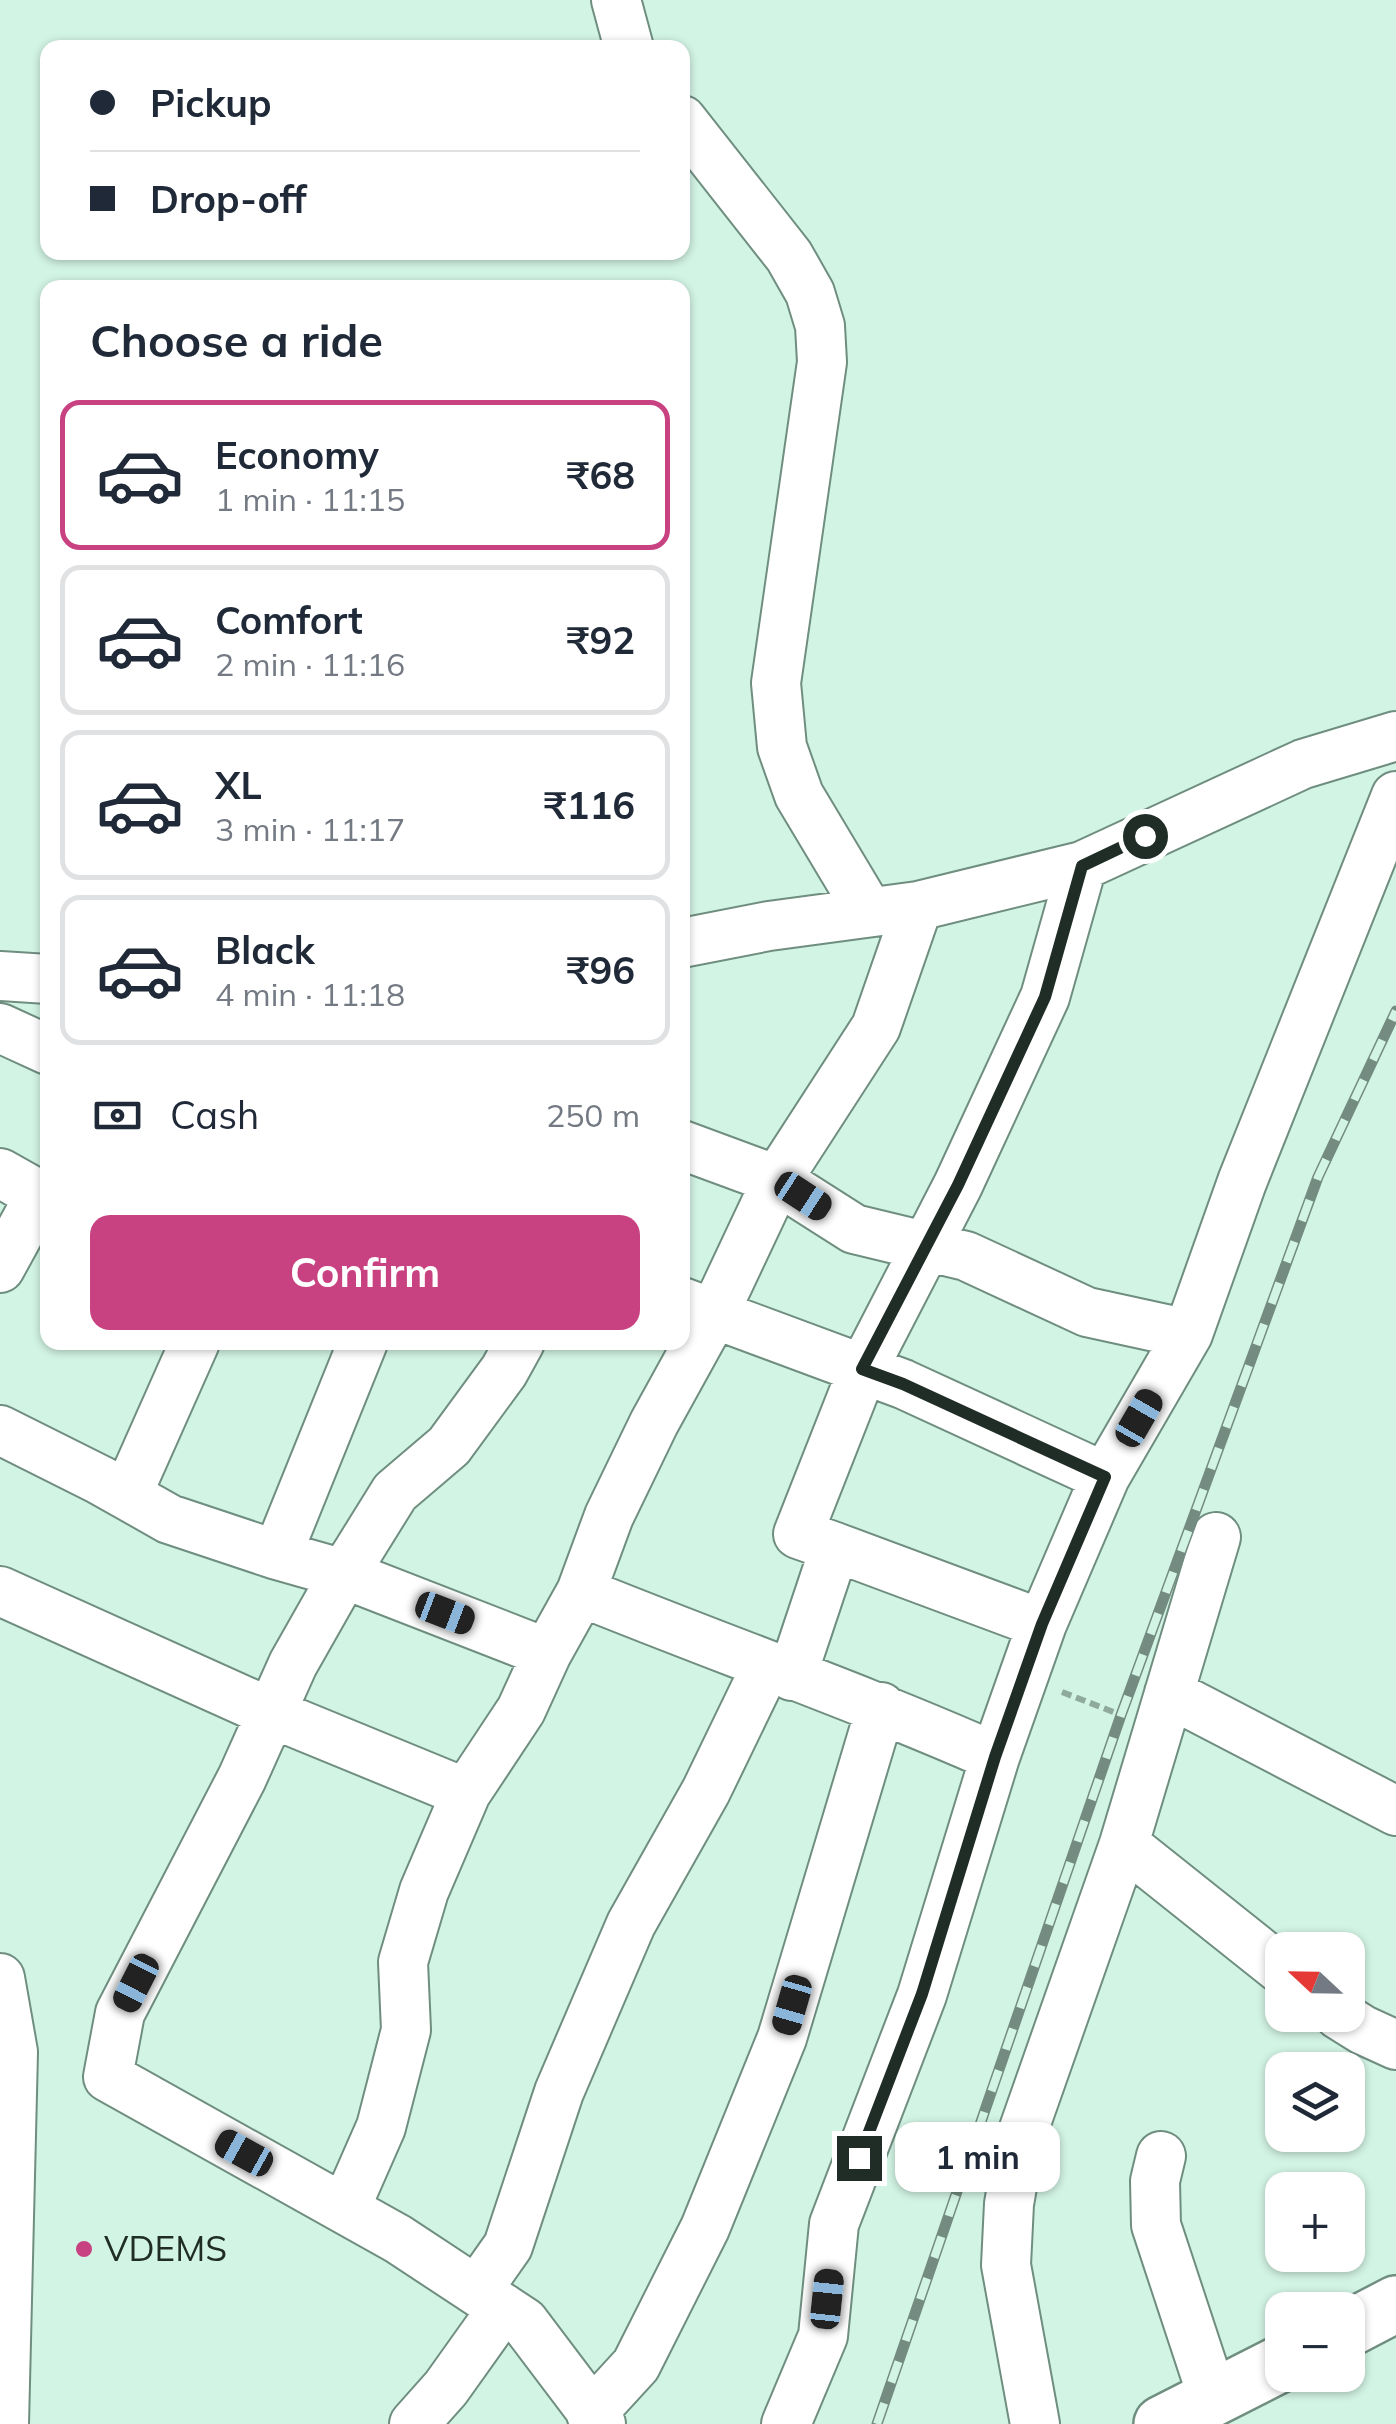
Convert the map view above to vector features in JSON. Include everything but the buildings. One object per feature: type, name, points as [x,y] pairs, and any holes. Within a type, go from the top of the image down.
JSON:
[{"type":"main road","points":[[1365,2320],[1396,2304]]},
{"type":"main road","points":[[1162,2424],[1265,2371]]},
{"type":"street","points":[[616,0],[626,40]]},
{"type":"street","points":[[690,130],[789,256],[810,293],[820,326],[822,362],[776,683],[782,747],[799,795],[869,912]]},
{"type":"street","points":[[690,942],[769,926],[918,906],[1082,866],[1303,764],[1396,736]]},
{"type":"street","points":[[786,2424],[823,2336],[834,2224],[922,1994],[995,1757],[1042,1624],[1105,1477],[1188,1334],[1242,1182],[1396,796]]},
{"type":"street","points":[[1042,1624],[798,1534],[862,1369],[927,1245],[1045,997],[1082,866]]},
{"type":"street","points":[[918,906],[876,1027],[698,1309],[903,1384],[1105,1477]]},
{"type":"street","points":[[0,976],[40,978]]},
{"type":"street","points":[[0,1028],[40,1046]]},
{"type":"street","points":[[690,1149],[777,1180],[854,1229],[966,1256],[1087,1312],[1188,1334]]},
{"type":"street","points":[[0,1268],[29,1190]]},
{"type":"street","points":[[126,1495],[192,1350]]},
{"type":"street","points":[[277,1555],[360,1350]]},
{"type":"street","points":[[516,1350],[448,1446],[395,1492],[293,1664],[242,1778],[120,2013],[108,2077],[398,2239],[524,2322],[596,2419],[636,2365],[705,2228],[782,2038],[881,1707]]},
{"type":"street","points":[[345,2210],[381,2127],[406,2030],[403,1962],[424,1891],[466,1793],[521,1710],[581,1592],[609,1516],[681,1350]]},
{"type":"street","points":[[0,1430],[169,1519],[344,1574],[547,1653]]},
{"type":"street","points":[[1035,2424],[1006,2265],[1009,2204],[1020,2140],[1124,1844],[1216,1537]]},
{"type":"street","points":[[414,2424],[446,2388],[490,2299],[559,2092],[632,1924],[779,1671],[835,1547]]},
{"type":"street","points":[[0,1591],[271,1713],[466,1793]]},
{"type":"street","points":[[581,1592],[881,1707],[995,1757]]},
{"type":"street","points":[[1164,1711],[1396,1811]]},
{"type":"street","points":[[1124,1844],[1265,1956]]},
{"type":"street","points":[[0,1978],[12,2052],[4,2424]]},
{"type":"street","points":[[1365,2031],[1396,2045]]},
{"type":"street","points":[[1161,2156],[1153,2202],[1156,2225],[1213,2398]]},
{"type":"path","points":[[1023,1678],[1164,1711]]},
{"type":"railway","points":[[877,2424],[1121,1715],[1318,1177],[1396,1011]]},
{"type":"place","name":"VDEMS","points":[[84,2249]]},
{"type":"route","points":[[859,2158],[922,1994],[995,1757],[1042,1624],[1105,1477],[862,1369],[958,1185],[1045,997],[1082,866],[1145,836]]}]
